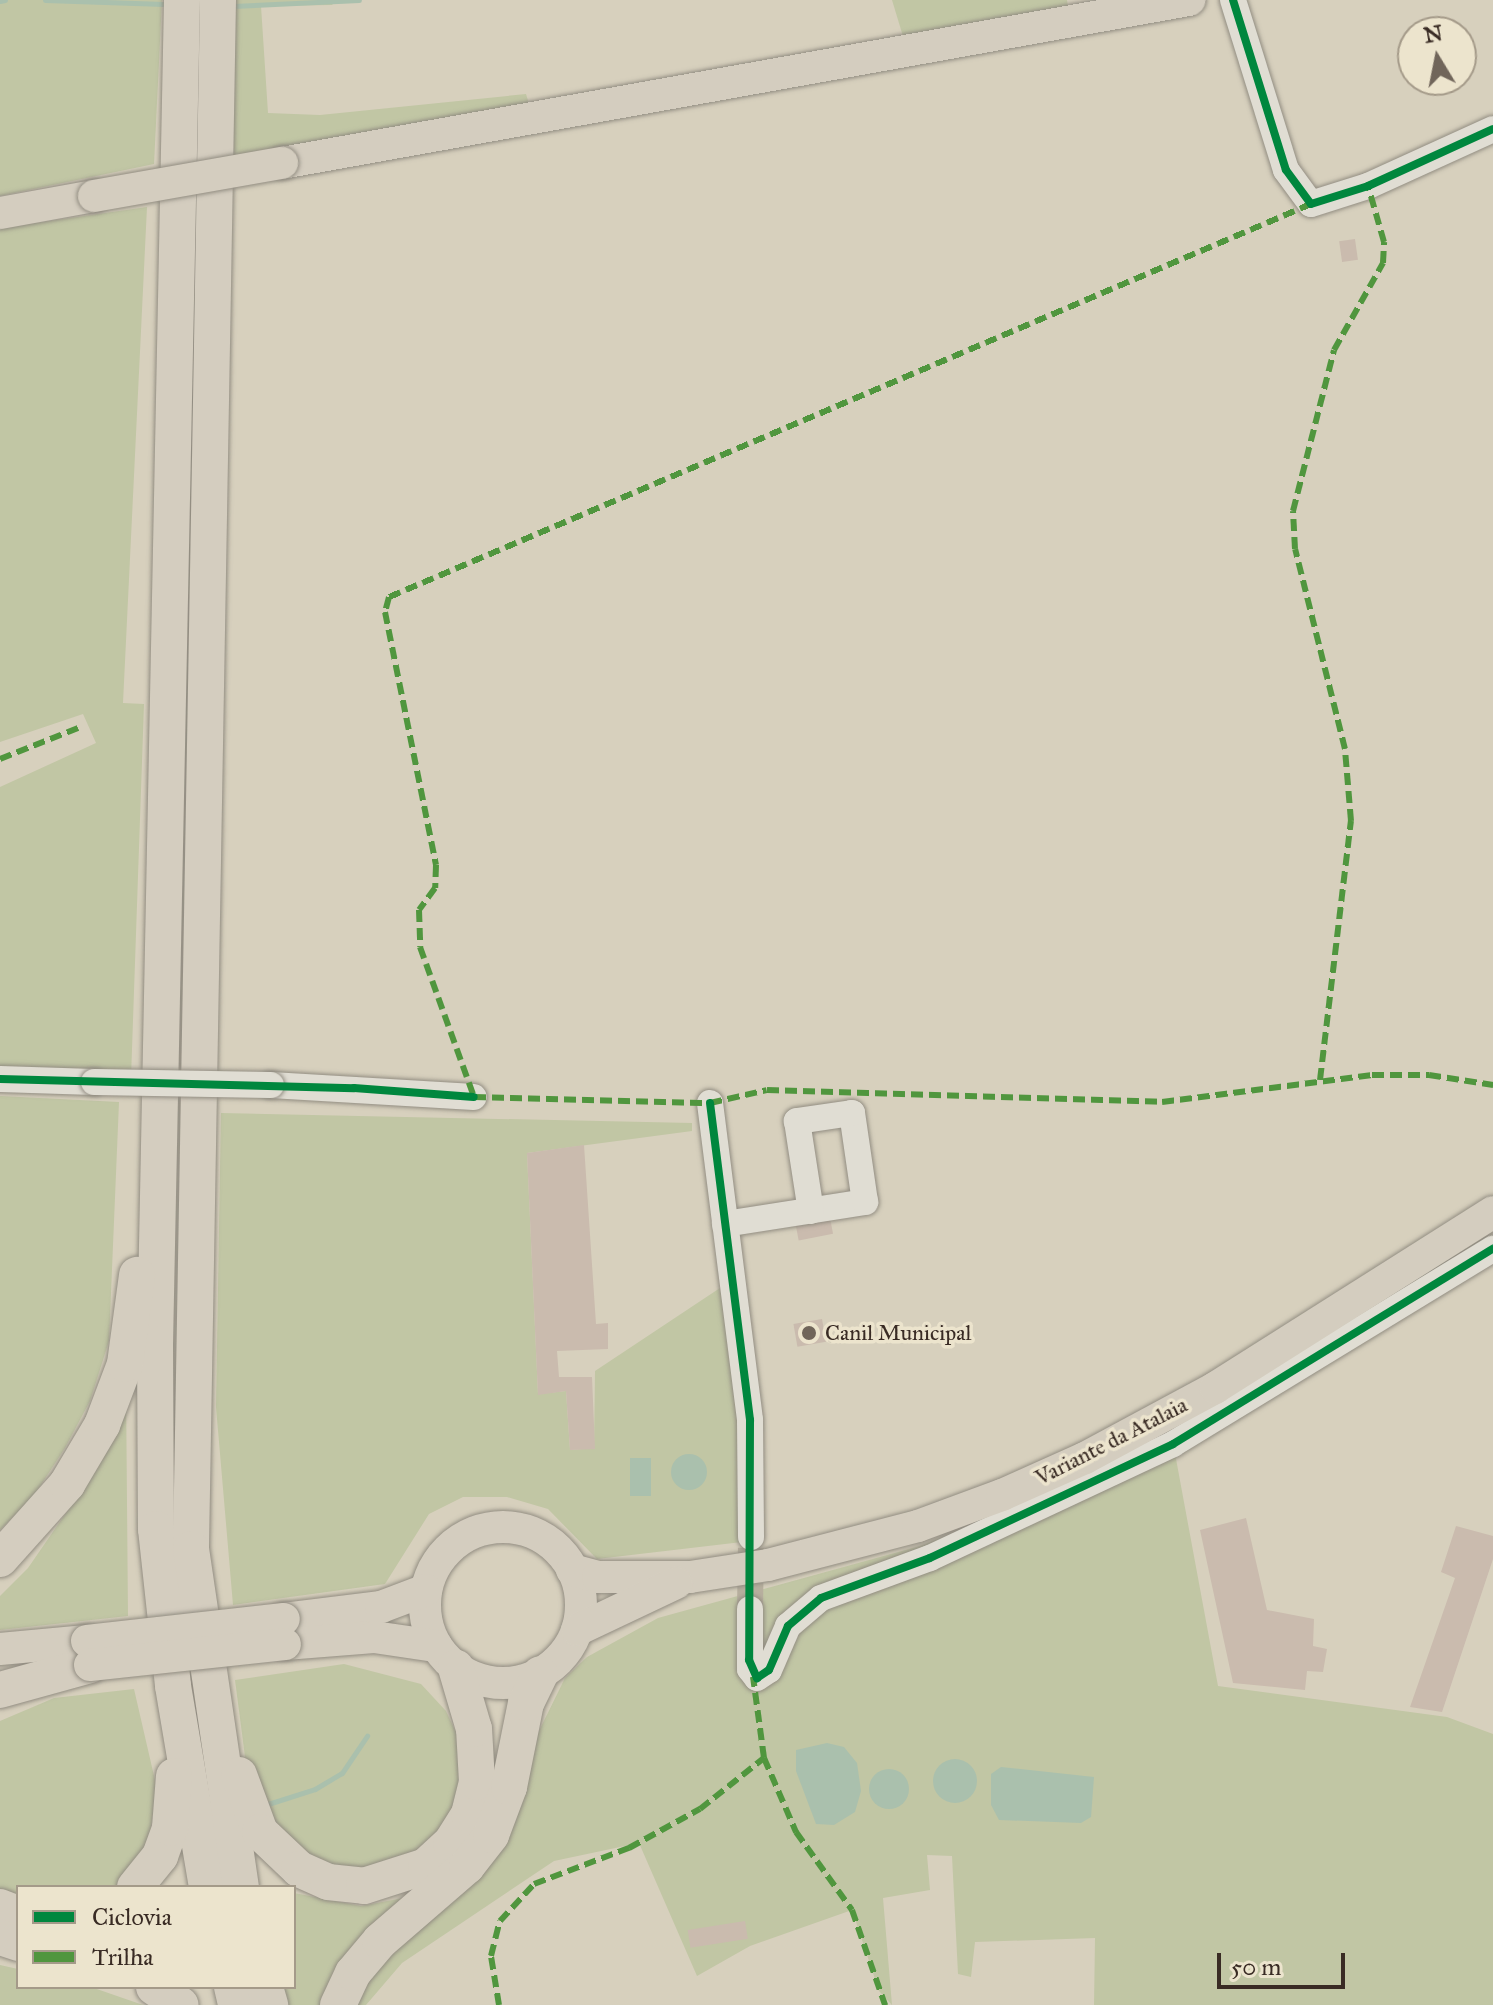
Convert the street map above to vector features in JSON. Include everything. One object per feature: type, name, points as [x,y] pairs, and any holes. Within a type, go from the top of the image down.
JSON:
[{"type":"highway","points":[[182,0],[160,1115],[156,1529],[173,1686],[207,1885]]},
{"type":"highway","points":[[218,0],[208,796],[191,1549],[241,1885]]},
{"type":"highway","points":[[0,1559],[67,1484],[102,1425],[125,1364],[160,1115]]},
{"type":"highway","points":[[193,1424],[223,1686],[240,1779],[260,1832],[277,1854],[328,1882],[364,1886],[426,1866],[451,1843],[469,1814],[478,1767],[474,1729],[446,1657]]},
{"type":"highway","points":[[0,1690],[88,1653]]},
{"type":"highway","points":[[338,2005],[353,1973],[380,1941],[467,1866],[491,1835],[509,1787],[526,1703],[540,1674]]},
{"type":"highway","points":[[137,1885],[160,1856],[170,1828],[173,1686]]},
{"type":"highway","points":[[157,1989],[181,2005]]},
{"type":"main road","points":[[0,213],[1189,0]]},
{"type":"main road","name":"Variante da Atalaia","points":[[572,1570],[598,1577],[690,1577],[768,1565],[865,1542],[1002,1495],[1085,1458],[1215,1388],[1493,1212]]},
{"type":"main road","points":[[446,1657],[425,1619],[426,1590],[447,1551],[471,1534],[500,1527],[542,1538],[572,1570],[581,1599],[577,1630]]},
{"type":"main road","name":"Variante da Atalaia","points":[[540,1674],[563,1655],[577,1630],[690,1577]]},
{"type":"main road","points":[[0,1673],[88,1653],[284,1632],[381,1607],[426,1590]]},
{"type":"main road","points":[[284,1632],[374,1637],[446,1657],[497,1683],[540,1674]]},
{"type":"main road","points":[[0,1649],[88,1653]]},
{"type":"street","points":[[1233,0],[1286,170],[1311,204],[1368,186],[1493,129]]},
{"type":"street","points":[[0,1079],[271,1085],[474,1097]]},
{"type":"street","points":[[710,1103],[750,1420],[751,1537]]},
{"type":"street","points":[[725,1224],[811,1211]]},
{"type":"street","points":[[750,1609],[750,1669],[757,1678],[769,1670],[788,1626],[821,1598],[930,1558],[1173,1444],[1493,1249]]},
{"type":"shaded area","points":[[0,0],[162,0],[154,164],[0,196]]},
{"type":"shaded area","points":[[232,0],[336,0],[332,5],[261,6],[268,113],[320,115],[526,94],[530,107],[230,164]]},
{"type":"shaded area","points":[[892,0],[1067,0],[1069,15],[905,43]]},
{"type":"shaded area","points":[[147,207],[123,703],[144,704],[131,1078],[0,1070],[0,787],[96,743],[83,714],[0,742],[0,228]]},
{"type":"shaded area","points":[[0,1096],[119,1102],[109,1341],[90,1401],[65,1448],[33,1497],[0,1530]]},
{"type":"shaded area","points":[[221,1113],[692,1123],[692,1131],[527,1153],[538,1394],[566,1391],[570,1450],[594,1448],[595,1371],[720,1288],[739,1407],[742,1542],[597,1559],[548,1509],[507,1497],[463,1497],[429,1514],[385,1584],[233,1605],[216,1407]]},
{"type":"shaded area","points":[[126,1387],[128,1616],[0,1630],[0,1596],[28,1568],[77,1497]]},
{"type":"shaded area","points":[[1174,1448],[1218,1686],[1447,1717],[1493,1734],[1493,2005],[1094,2005],[1095,1938],[975,1942],[971,1977],[958,1974],[952,1856],[927,1855],[930,1890],[883,1898],[892,2005],[879,1991],[852,1910],[750,1946],[697,1976],[639,1843],[554,1861],[402,1963],[366,2005],[353,2005],[537,1735],[565,1678],[587,1657],[658,1618],[920,1546]]},
{"type":"shaded area","points":[[689,1454],[702,1459],[707,1472],[702,1485],[689,1490],[676,1485],[671,1472],[676,1459]]},
{"type":"shaded area","points":[[630,1458],[651,1458],[651,1496],[630,1496]]},
{"type":"shaded area","points":[[344,1664],[421,1684],[446,1711],[458,1737],[462,1777],[442,1841],[356,1878],[305,1866],[250,1795],[235,1680]]},
{"type":"shaded area","points":[[134,1689],[157,1789],[147,1851],[123,1885],[16,1885],[16,1903],[0,1897],[0,1721],[54,1698]]},
{"type":"shaded area","points":[[827,1743],[844,1747],[857,1763],[861,1791],[855,1812],[834,1825],[816,1824],[796,1771],[796,1750]]},
{"type":"shaded area","points":[[955,1759],[970,1766],[977,1781],[970,1796],[955,1803],[940,1796],[933,1781],[940,1766]]},
{"type":"shaded area","points":[[1001,1767],[1094,1777],[1091,1817],[1081,1823],[999,1820],[991,1805],[991,1774]]},
{"type":"shaded area","points":[[889,1769],[903,1775],[909,1789],[903,1803],[889,1809],[875,1803],[869,1789],[875,1775]]},
{"type":"shaded area","points":[[296,1893],[361,1906],[419,1895],[321,2005],[287,2005],[283,1989],[296,1989]]},
{"type":"shaded area","points":[[0,1965],[16,1969],[16,1989],[97,1989],[143,2005],[0,2005]]},
{"type":"building","points":[[1355,239],[1358,260],[1342,262],[1339,241]]},
{"type":"building","points":[[584,1145],[596,1324],[608,1323],[608,1349],[557,1351],[559,1377],[592,1377],[595,1449],[570,1450],[566,1391],[538,1395],[527,1153]]},
{"type":"building","points":[[830,1218],[833,1234],[799,1240],[796,1225]]},
{"type":"building","name":"Canil Municipal","points":[[822,1319],[826,1342],[797,1347],[793,1324]]},
{"type":"building","points":[[1246,1518],[1267,1610],[1314,1619],[1313,1646],[1327,1649],[1323,1672],[1307,1671],[1305,1690],[1233,1683],[1200,1530]]},
{"type":"building","points":[[1456,1526],[1493,1536],[1493,1559],[1442,1712],[1410,1707],[1455,1578],[1441,1572]]},
{"type":"building","points":[[745,1921],[748,1939],[691,1948],[688,1930]]},
{"type":"waterway","points":[[0,1],[5,0]]},
{"type":"waterway","points":[[45,0],[164,4]]},
{"type":"waterway","points":[[233,6],[359,0]]},
{"type":"waterway","points":[[268,1804],[315,1789],[342,1773],[367,1736]]},
{"type":"tunnel","points":[[750,1609],[751,1548]]},
{"type":"marked path","points":[[1320,1080],[1351,821],[1345,749],[1295,549],[1293,511],[1334,350],[1383,263],[1384,242],[1368,186]]},
{"type":"marked path","points":[[1311,204],[389,597],[385,612],[436,865],[435,888],[419,910],[420,947],[474,1097],[710,1103],[767,1090],[1162,1102],[1372,1075],[1429,1075],[1493,1085]]},
{"type":"marked path","points":[[0,759],[78,728]]},
{"type":"marked path","points":[[499,2005],[491,1956],[500,1921],[534,1884],[629,1848],[700,1809],[764,1758],[753,1677]]},
{"type":"marked path","points":[[764,1758],[796,1832],[852,1910],[885,2005]]},
{"type":"cycle path","points":[[1233,0],[1286,170],[1311,204],[1368,186],[1493,129]]},
{"type":"cycle path","points":[[0,1079],[354,1088],[474,1097]]},
{"type":"cycle path","points":[[710,1103],[750,1420],[749,1660],[757,1678],[769,1670],[788,1626],[821,1598],[930,1558],[1173,1444],[1493,1249]]},
{"type":"place","name":"Canil Municipal","points":[[809,1333]]}]
